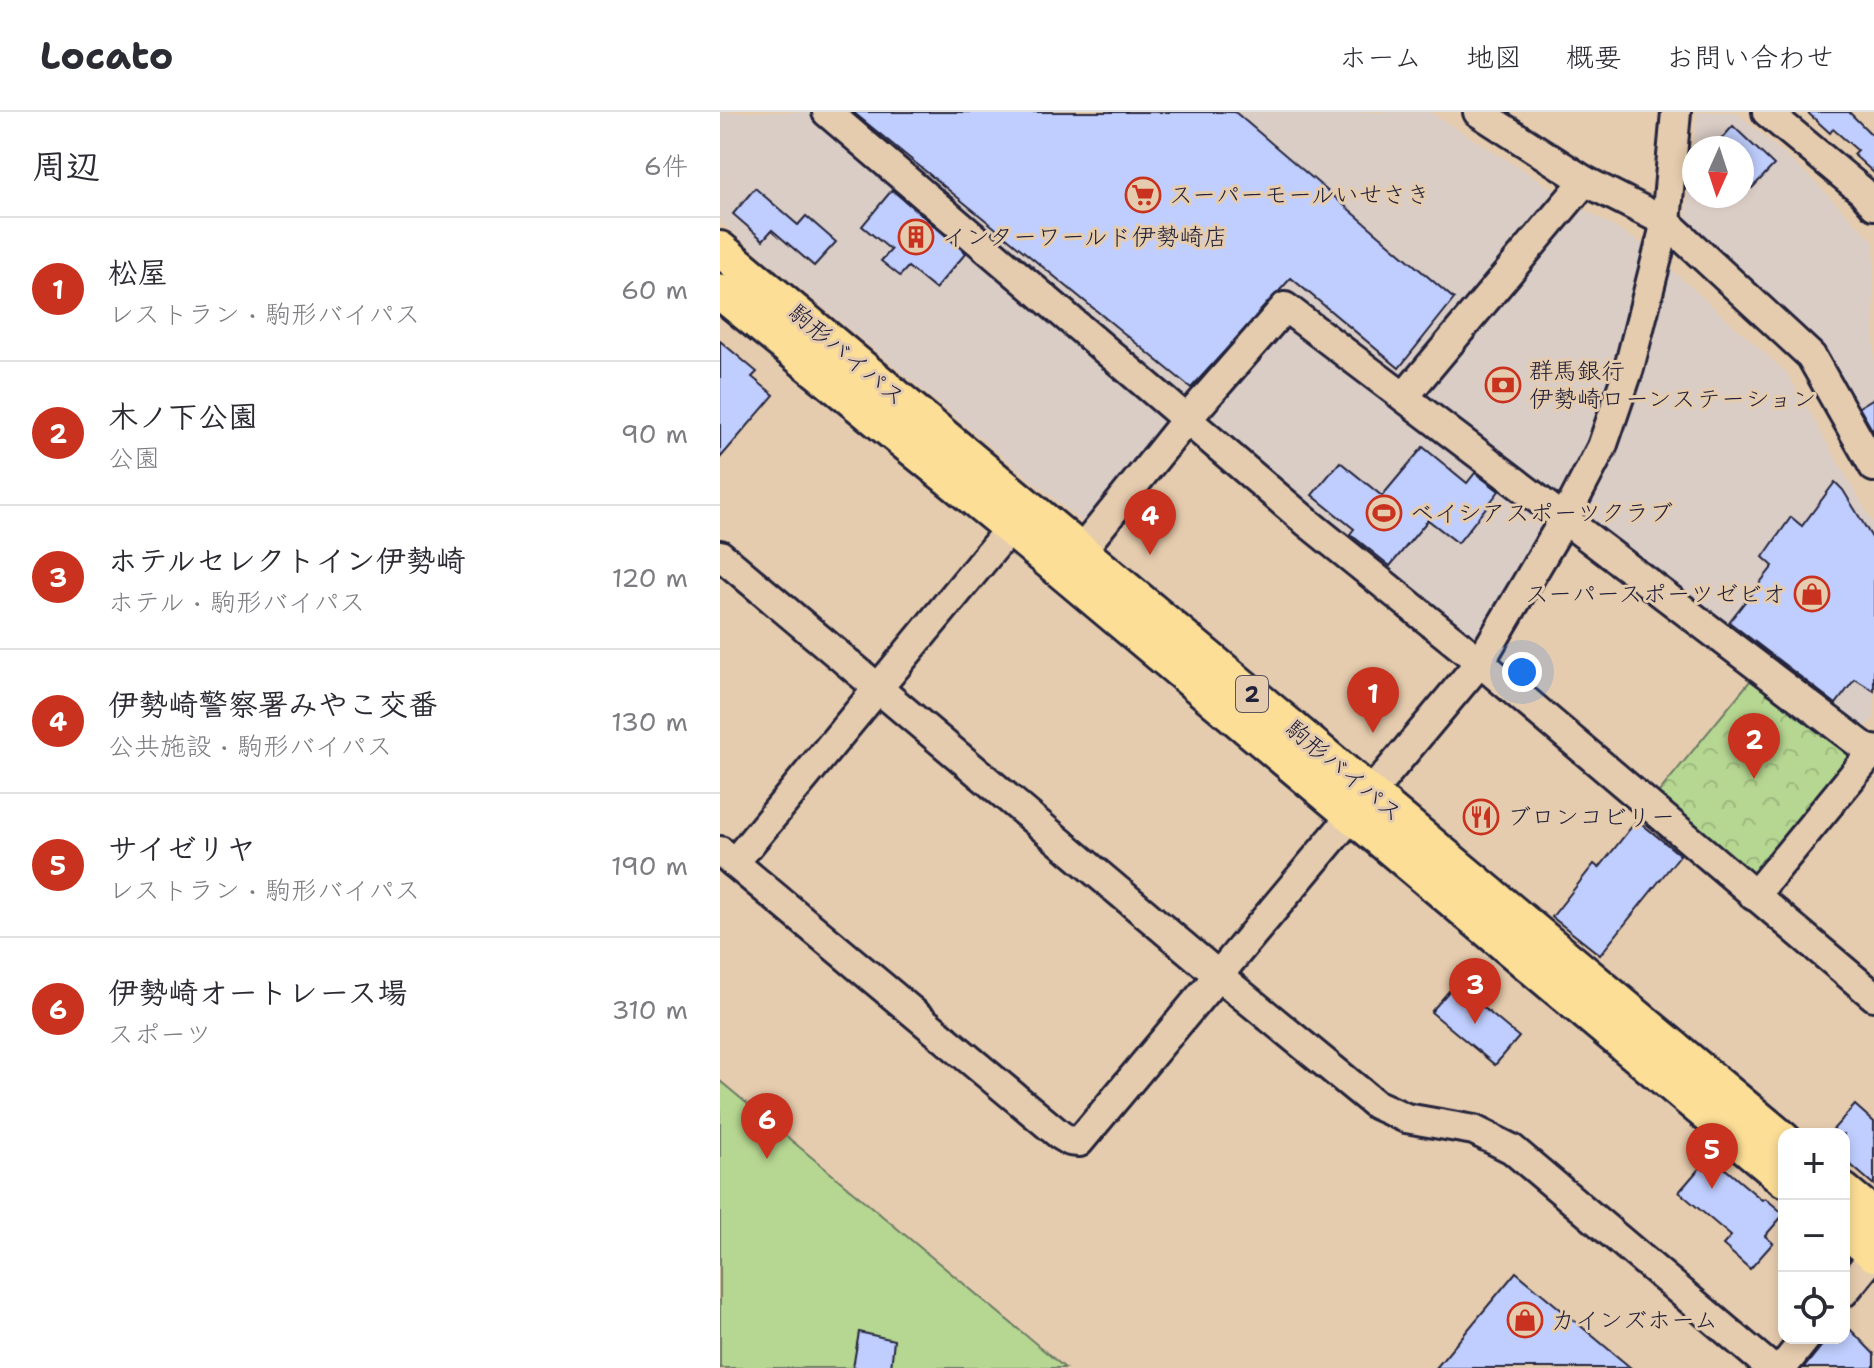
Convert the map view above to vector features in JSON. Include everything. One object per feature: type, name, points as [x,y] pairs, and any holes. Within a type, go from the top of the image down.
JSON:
[{"type":"main road","name":"駒形バイパス","points":[[720,249],[1080,552],[1778,1174]]},
{"type":"main road","name":"駒形バイパス","points":[[720,292],[1010,528],[1778,1135]]},
{"type":"main road","points":[[1850,1196],[1874,1216]]},
{"type":"main road","points":[[1850,1234],[1874,1254]]},
{"type":"street","points":[[827,112],[1308,523],[1480,662],[1754,896],[1873,992]]},
{"type":"street","points":[[1478,112],[1585,181],[1666,222],[1811,356],[1874,467]]},
{"type":"street","points":[[1010,528],[878,687],[727,857],[1070,1141],[1079,1142],[1480,662],[1565,518],[1602,447],[1629,368],[1666,222],[1676,112]]},
{"type":"street","points":[[1767,112],[1862,191],[1874,205]]},
{"type":"street","points":[[1404,397],[1585,181]]},
{"type":"street","points":[[1080,552],[1187,419],[1285,307],[1873,752],[1754,896]]},
{"type":"street","points":[[720,555],[1375,1104],[1406,1118],[1474,1130],[1512,1149],[1771,1368]]},
{"type":"street","points":[[1850,1284],[1874,1254]]},
{"type":"street","points":[[1782,1368],[1801,1344]]},
{"type":"shaded area","points":[[720,112],[811,112],[1173,413],[1176,421],[1086,525],[720,222]]},
{"type":"shaded area","name":"スーパーモールいせさき","points":[[838,112],[1430,112],[1562,194],[1406,381],[1282,295],[1190,405]]},
{"type":"shaded area","points":[[1697,112],[1736,112],[1807,174],[1874,241],[1874,450],[1684,229],[1686,208],[1754,208],[1754,136],[1694,136]]},
{"type":"shaded area","points":[[1577,205],[1643,244],[1636,291],[1611,374],[1593,427],[1559,500],[1419,391]]},
{"type":"shaded area","points":[[1670,268],[1787,373],[1874,524],[1874,718],[1860,733],[1591,527],[1586,514],[1632,410]]},
{"type":"shaded area","points":[[1294,322],[1547,523],[1474,643],[1205,426],[1205,414],[1281,325]]},
{"type":"green space","points":[[1755,675],[1854,752],[1855,759],[1754,880],[1654,798]]},
{"type":"green space","points":[[720,1081],[1065,1368],[720,1368]]},
{"type":"building","name":"スーパーモールいせさき","points":[[853,112],[1235,112],[1454,299],[1399,368],[1291,278],[1191,388]]},
{"type":"building","points":[[1807,112],[1849,112],[1871,134],[1874,131],[1874,173],[1853,154],[1857,150],[1833,129],[1830,133]]},
{"type":"building","points":[[1733,126],[1744,136],[1724,136]]},
{"type":"building","points":[[1754,146],[1774,165],[1754,186]]},
{"type":"building","points":[[755,188],[798,225],[806,216],[836,242],[814,266],[772,230],[763,240],[733,214]]},
{"type":"building","name":"インターワールド伊勢崎店","points":[[892,190],[966,253],[935,289],[908,267],[900,276],[881,261],[891,250],[862,226]]},
{"type":"building","points":[[720,341],[757,372],[752,377],[774,395],[720,458]]},
{"type":"building","points":[[1874,398],[1874,433],[1859,407]]},
{"type":"building","name":"ベイシアスポーツクラブ","points":[[1423,447],[1467,483],[1475,473],[1499,491],[1458,543],[1428,520],[1390,566],[1350,534],[1354,529],[1312,495],[1340,462],[1382,496]]},
{"type":"building","name":"スーパースポーツゼビオ","points":[[1835,482],[1874,541],[1874,691],[1855,679],[1836,704],[1729,622],[1773,566],[1763,557],[1791,517],[1802,526]]},
{"type":"building","points":[[1637,820],[1680,855],[1600,955],[1552,917],[1594,864],[1599,868]]},
{"type":"building","points":[[1455,984],[1519,1037],[1495,1065],[1431,1012]]},
{"type":"building","points":[[1855,1105],[1874,1122],[1874,1185],[1850,1164],[1850,1128],[1834,1128]]},
{"type":"building","points":[[1710,1156],[1762,1200],[1765,1198],[1778,1209],[1778,1221],[1765,1236],[1773,1243],[1750,1269],[1723,1245],[1731,1236],[1679,1192]]},
{"type":"building","name":"カインズホーム","points":[[1516,1272],[1631,1368],[1436,1368]]},
{"type":"building","points":[[1850,1329],[1874,1354],[1874,1368],[1804,1368],[1823,1344],[1850,1344]]},
{"type":"building","points":[[859,1332],[894,1340],[891,1368],[853,1368]]},
{"type":"place","name":"スーパーモールいせさき","points":[[1143,195]]},
{"type":"place","name":"インターワールド伊勢崎店","points":[[916,237]]},
{"type":"place","name":"群馬銀行 伊勢崎ローンステーション","points":[[1503,385]]},
{"type":"place","name":"ベイシアスポーツクラブ","points":[[1384,513]]},
{"type":"place","name":"伊勢崎警察署みやこ交番","points":[[1150,555]]},
{"type":"place","name":"スーパースポーツゼビオ","points":[[1812,594]]},
{"type":"place","name":"松屋","points":[[1373,733]]},
{"type":"place","name":"木ノ下公園","points":[[1754,779]]},
{"type":"place","name":"ブロンコビリー","points":[[1481,817]]},
{"type":"place","name":"ホテルセレクトイン伊勢崎","points":[[1475,1024]]},
{"type":"place","name":"伊勢崎オートレース場","points":[[767,1159]]},
{"type":"place","name":"サイゼリヤ","points":[[1712,1189]]},
{"type":"place","name":"カインズホーム","points":[[1525,1320]]}]
